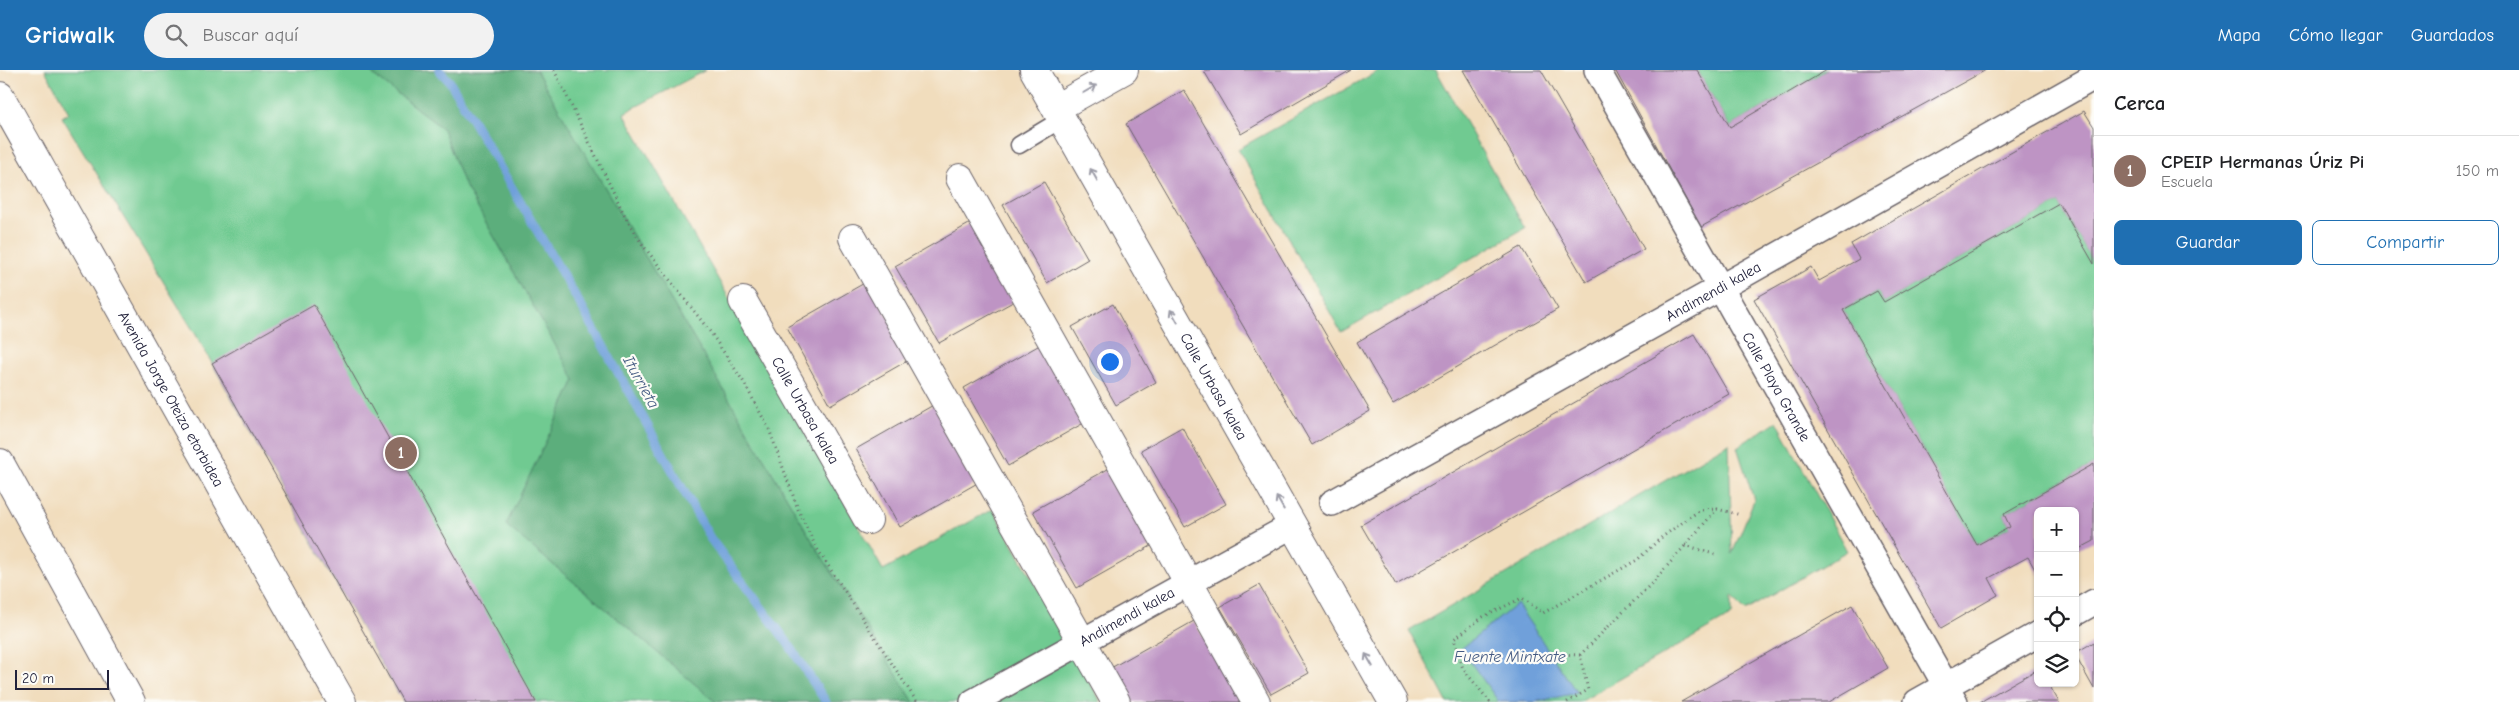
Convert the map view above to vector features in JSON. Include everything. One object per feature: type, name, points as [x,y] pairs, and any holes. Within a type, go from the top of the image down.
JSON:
[{"type":"street","name":"Calle Urbasa kalea","points":[[1034,70],[1393,702]]},
{"type":"street","points":[[1059,114],[1124,70]]},
{"type":"street","name":"Calle Playa Grande","points":[[1597,70],[1950,694]]},
{"type":"street","name":"Andimendi kalea","points":[[1332,503],[1720,288],[2094,76]]},
{"type":"street","name":"Avenida Jorge Oteiza etorbidea","points":[[0,96],[342,702]]},
{"type":"street","points":[[960,178],[1256,702]]},
{"type":"street","points":[[853,238],[1116,702]]},
{"type":"street","name":"Calle Urbasa kalea","points":[[743,301],[868,520]]},
{"type":"street","points":[[0,463],[131,702]]},
{"type":"street","name":"Andimendi kalea","points":[[973,702],[1282,531]]},
{"type":"street","points":[[2079,611],[2094,602]]},
{"type":"street","points":[[1917,702],[1950,694],[2034,637]]},
{"type":"lane","points":[[1019,145],[1059,114]]},
{"type":"path","points":[[554,70],[626,218],[642,244],[711,333],[743,381],[769,429],[799,512],[816,547],[892,667],[917,702]]},
{"type":"path","points":[[1559,654],[1580,655],[1655,580],[1718,509]]},
{"type":"path","points":[[1490,702],[1463,669],[1454,640],[1483,617],[1522,598],[1543,613],[1637,560],[1662,537],[1700,510],[1718,509],[1741,515]]},
{"type":"path","points":[[1685,546],[1717,555]]},
{"type":"path","points":[[1567,702],[1588,690],[1580,655]]},
{"type":"green space","points":[[45,70],[706,70],[624,113],[883,570],[993,509],[1101,702],[403,702],[196,335],[62,117],[69,113]]},
{"type":"green space","points":[[367,70],[536,70],[816,547],[914,702],[716,702],[506,525],[575,380],[463,182],[443,129]]},
{"type":"green space","points":[[1380,70],[1436,70],[1525,228],[1341,332],[1238,149]]},
{"type":"green space","points":[[1697,70],[1827,70],[1730,127]]},
{"type":"green space","points":[[2059,203],[2094,264],[2094,464],[2004,514],[2010,527],[1977,545],[1843,310],[1877,291],[1884,302]]},
{"type":"green space","points":[[1777,421],[1847,551],[1745,611],[1732,596],[1732,615],[1580,702],[1447,702],[1409,631],[1729,443],[1732,554],[1754,500],[1737,447]]},
{"type":"water","name":"Fuente Mintxate","points":[[1517,604],[1577,693],[1535,702],[1499,702],[1461,649]]},
{"type":"building","points":[[1351,70],[1241,134],[1204,71]]},
{"type":"building","points":[[1463,70],[1541,70],[1644,249],[1586,282]]},
{"type":"building","points":[[1615,70],[1697,70],[1730,127],[1827,70],[1986,70],[1701,227]]},
{"type":"building","points":[[1184,90],[1370,411],[1312,445],[1126,124]]},
{"type":"building","points":[[2084,111],[2094,127],[2094,264],[2059,203],[1884,302],[1877,291],[1843,310],[1977,545],[2010,527],[2004,514],[2094,464],[2094,541],[2079,549],[2079,507],[2034,507],[2034,568],[2028,557],[1989,578],[1998,595],[1941,628],[1754,299],[1811,267],[1819,281],[1859,259],[1851,244]]},
{"type":"building","points":[[1044,182],[1088,259],[1047,283],[1003,205]]},
{"type":"building","points":[[976,220],[1020,298],[939,343],[895,266]]},
{"type":"building","points":[[1521,247],[1558,309],[1393,404],[1357,342]]},
{"type":"building","points":[[868,281],[912,358],[830,405],[787,327]]},
{"type":"building","points":[[1113,304],[1156,382],[1116,405],[1072,327]]},
{"type":"building","points":[[314,305],[536,702],[403,702],[212,363]]},
{"type":"building","points":[[1694,334],[1729,394],[1396,585],[1361,525]]},
{"type":"building","points":[[1045,342],[1089,420],[1008,466],[964,388]]},
{"type":"building","points":[[937,403],[981,481],[900,527],[856,449]]},
{"type":"building","points":[[1182,427],[1226,504],[1185,527],[1141,450]]},
{"type":"building","points":[[1115,465],[1158,542],[1077,588],[1033,511]]},
{"type":"building","points":[[1259,585],[1309,673],[1271,694],[1220,607]]},
{"type":"building","points":[[1852,605],[1888,668],[1829,702],[1681,702]]},
{"type":"building","points":[[1194,621],[1240,702],[1128,702],[1109,669]]},
{"type":"building","points":[[2094,642],[2094,689],[2079,662],[2079,651]]},
{"type":"building","points":[[2034,671],[2034,687],[2050,687],[2059,702],[1980,702]]},
{"type":"waterway","name":"Iturrieta","points":[[439,70],[450,82],[580,304],[710,538],[790,646],[826,702]]},
{"type":"place","name":"CPEIP Hermanas Úriz Pi","points":[[401,453]]}]
